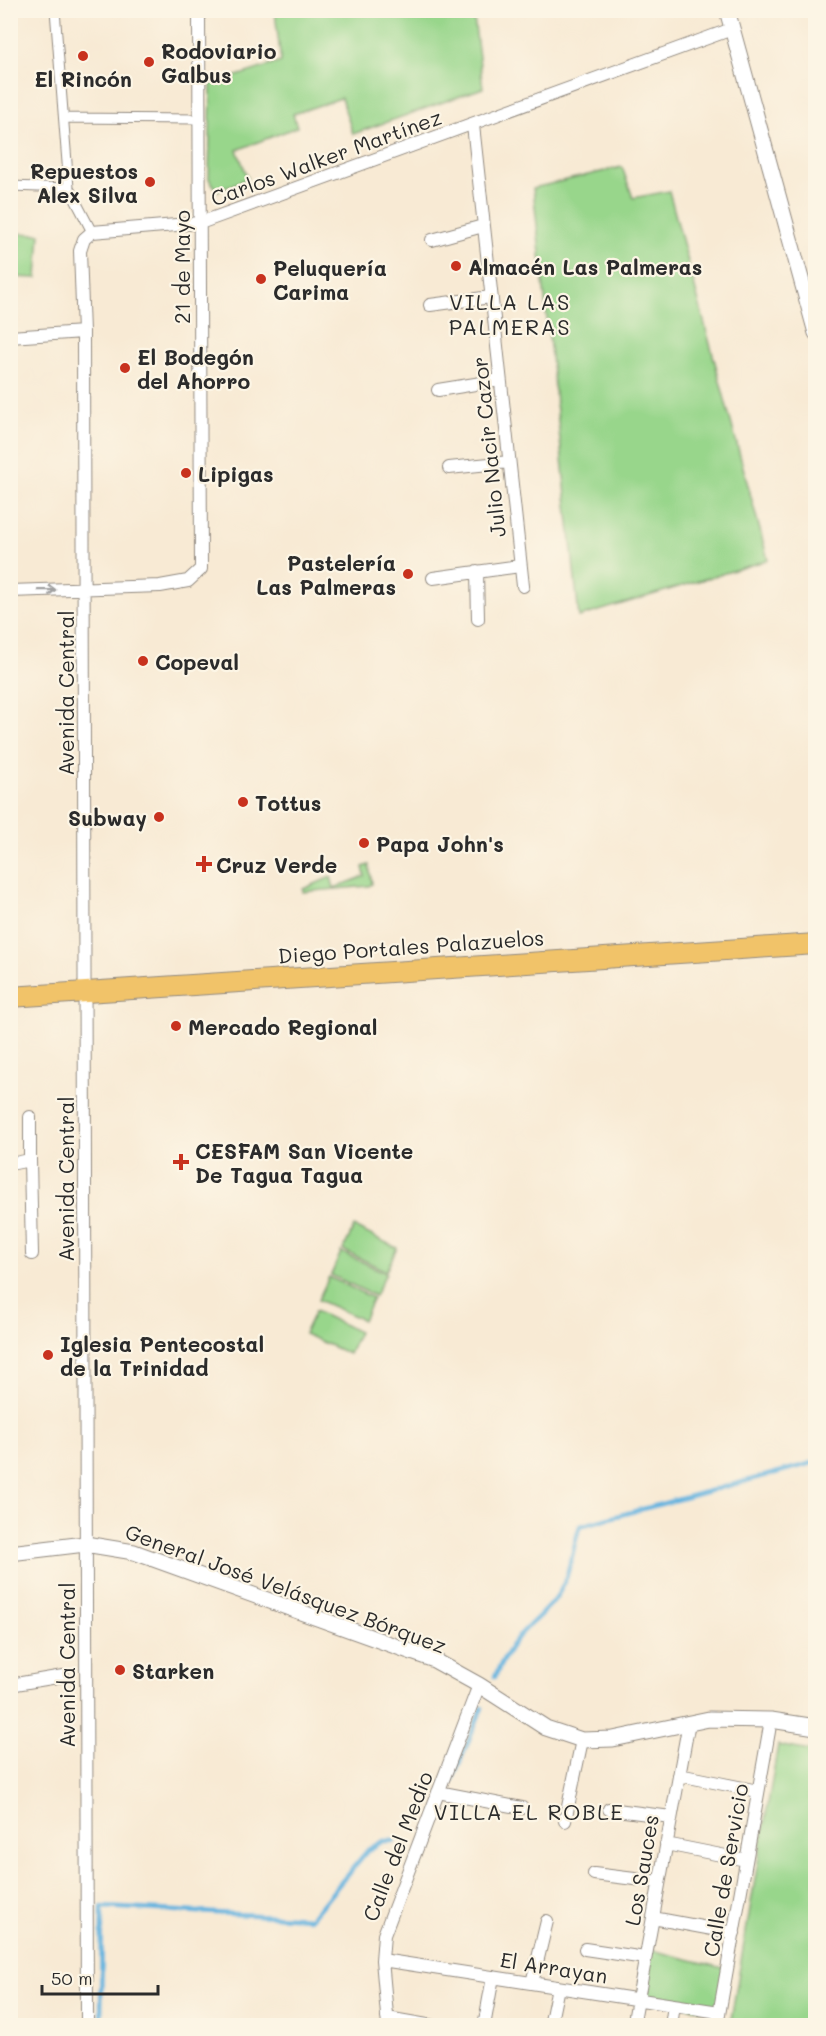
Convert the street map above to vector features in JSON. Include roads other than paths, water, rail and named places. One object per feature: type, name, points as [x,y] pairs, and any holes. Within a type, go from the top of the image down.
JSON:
[{"type":"main road","name":"Diego Portales Palazuelos","points":[[10,997],[816,944]]},
{"type":"street","points":[[10,337],[83,332],[80,251],[84,239],[92,232],[69,188],[55,10]]},
{"type":"street","name":"21 de Mayo","points":[[84,589],[160,586],[188,581],[201,569],[199,10]]},
{"type":"street","points":[[727,10],[816,333]]},
{"type":"street","name":"Carlos Walker Martínez","points":[[92,232],[200,223],[732,29]]},
{"type":"street","points":[[64,118],[200,119]]},
{"type":"street","name":"Julio Nacir Cazor","points":[[473,125],[522,586]]},
{"type":"street","points":[[10,186],[69,188]]},
{"type":"street","points":[[432,240],[483,226]]},
{"type":"street","points":[[430,305],[491,297]]},
{"type":"street","name":"Avenida Central","points":[[83,332],[87,2025]]},
{"type":"street","points":[[438,390],[500,380]]},
{"type":"street","points":[[448,468],[509,462]]},
{"type":"street","points":[[433,578],[520,566]]},
{"type":"street","points":[[477,571],[478,619]]},
{"type":"street","points":[[10,591],[84,589]]},
{"type":"street","points":[[30,1117],[32,1254]]},
{"type":"street","points":[[10,1164],[30,1160]]},
{"type":"street","name":"General José Velásquez Bórquez","points":[[10,1553],[85,1544],[134,1552],[434,1660],[546,1728],[582,1740],[613,1739],[709,1719],[771,1720],[816,1727]]},
{"type":"street","points":[[10,1685],[63,1676]]},
{"type":"street","name":"Calle del Medio","points":[[388,2021],[382,1960],[384,1935],[478,1685]]},
{"type":"street","name":"Calle de Servicio","points":[[717,2025],[771,1720]]},
{"type":"street","name":"Los Sauces","points":[[633,2025],[688,1722]]},
{"type":"street","points":[[565,1821],[582,1740]]},
{"type":"street","points":[[679,1775],[758,1791]]},
{"type":"street","points":[[438,1792],[522,1808]]},
{"type":"street","points":[[609,1809],[671,1817]]},
{"type":"street","points":[[666,1844],[746,1860]]},
{"type":"street","points":[[594,1874],[659,1882]]},
{"type":"street","points":[[653,1918],[734,1933]]},
{"type":"street","points":[[532,1983],[547,1921]]},
{"type":"street","points":[[585,1949],[645,1958]]},
{"type":"street","name":"El Arrayan","points":[[382,1960],[719,2012]]},
{"type":"street","points":[[484,2025],[493,1977]]},
{"type":"street","points":[[550,2025],[558,1987]]},
{"type":"street","points":[[671,2025],[674,2005]]},
{"type":"street","points":[[388,2021],[433,2025]]},
{"type":"waterway","points":[[495,1677],[514,1642],[560,1592],[580,1526],[816,1462]]},
{"type":"waterway","points":[[452,1781],[482,1708]]},
{"type":"waterway","points":[[428,1841],[441,1807]]},
{"type":"waterway","points":[[101,2026],[102,1907],[311,1918],[368,1850],[383,1841],[394,1841]]},
{"type":"place","name":"El Rincón","points":[[83,56]]},
{"type":"place","name":"Rodoviario Galbus","points":[[149,62]]},
{"type":"place","name":"Repuestos Alex Silva","points":[[150,182]]},
{"type":"place","name":"Almacén Las Palmeras","points":[[456,266]]},
{"type":"place","name":"Peluquería Carima","points":[[261,279]]},
{"type":"place","name":"El Bodegón del Ahorro","points":[[125,368]]},
{"type":"place","name":"Lipigas","points":[[186,473]]},
{"type":"place","name":"Pastelería Las Palmeras","points":[[408,574]]},
{"type":"place","name":"Copeval","points":[[143,661]]},
{"type":"place","name":"Tottus","points":[[243,802]]},
{"type":"place","name":"Subway","points":[[159,817]]},
{"type":"place","name":"Papa John's","points":[[364,843]]},
{"type":"place","name":"Cruz Verde","points":[[204,864]]},
{"type":"place","name":"Mercado Regional","points":[[176,1026]]},
{"type":"place","name":"CESFAM San Vicente De Tagua Tagua","points":[[181,1162]]},
{"type":"place","name":"Iglesia Pentecostal de la Trinidad","points":[[48,1355]]},
{"type":"place","name":"Starken","points":[[120,1670]]},
{"type":"district","name":"VILLA LAS PALMERAS","points":[[510,314]]},
{"type":"district","name":"VILLA EL ROBLE","points":[[529,1811]]}]
